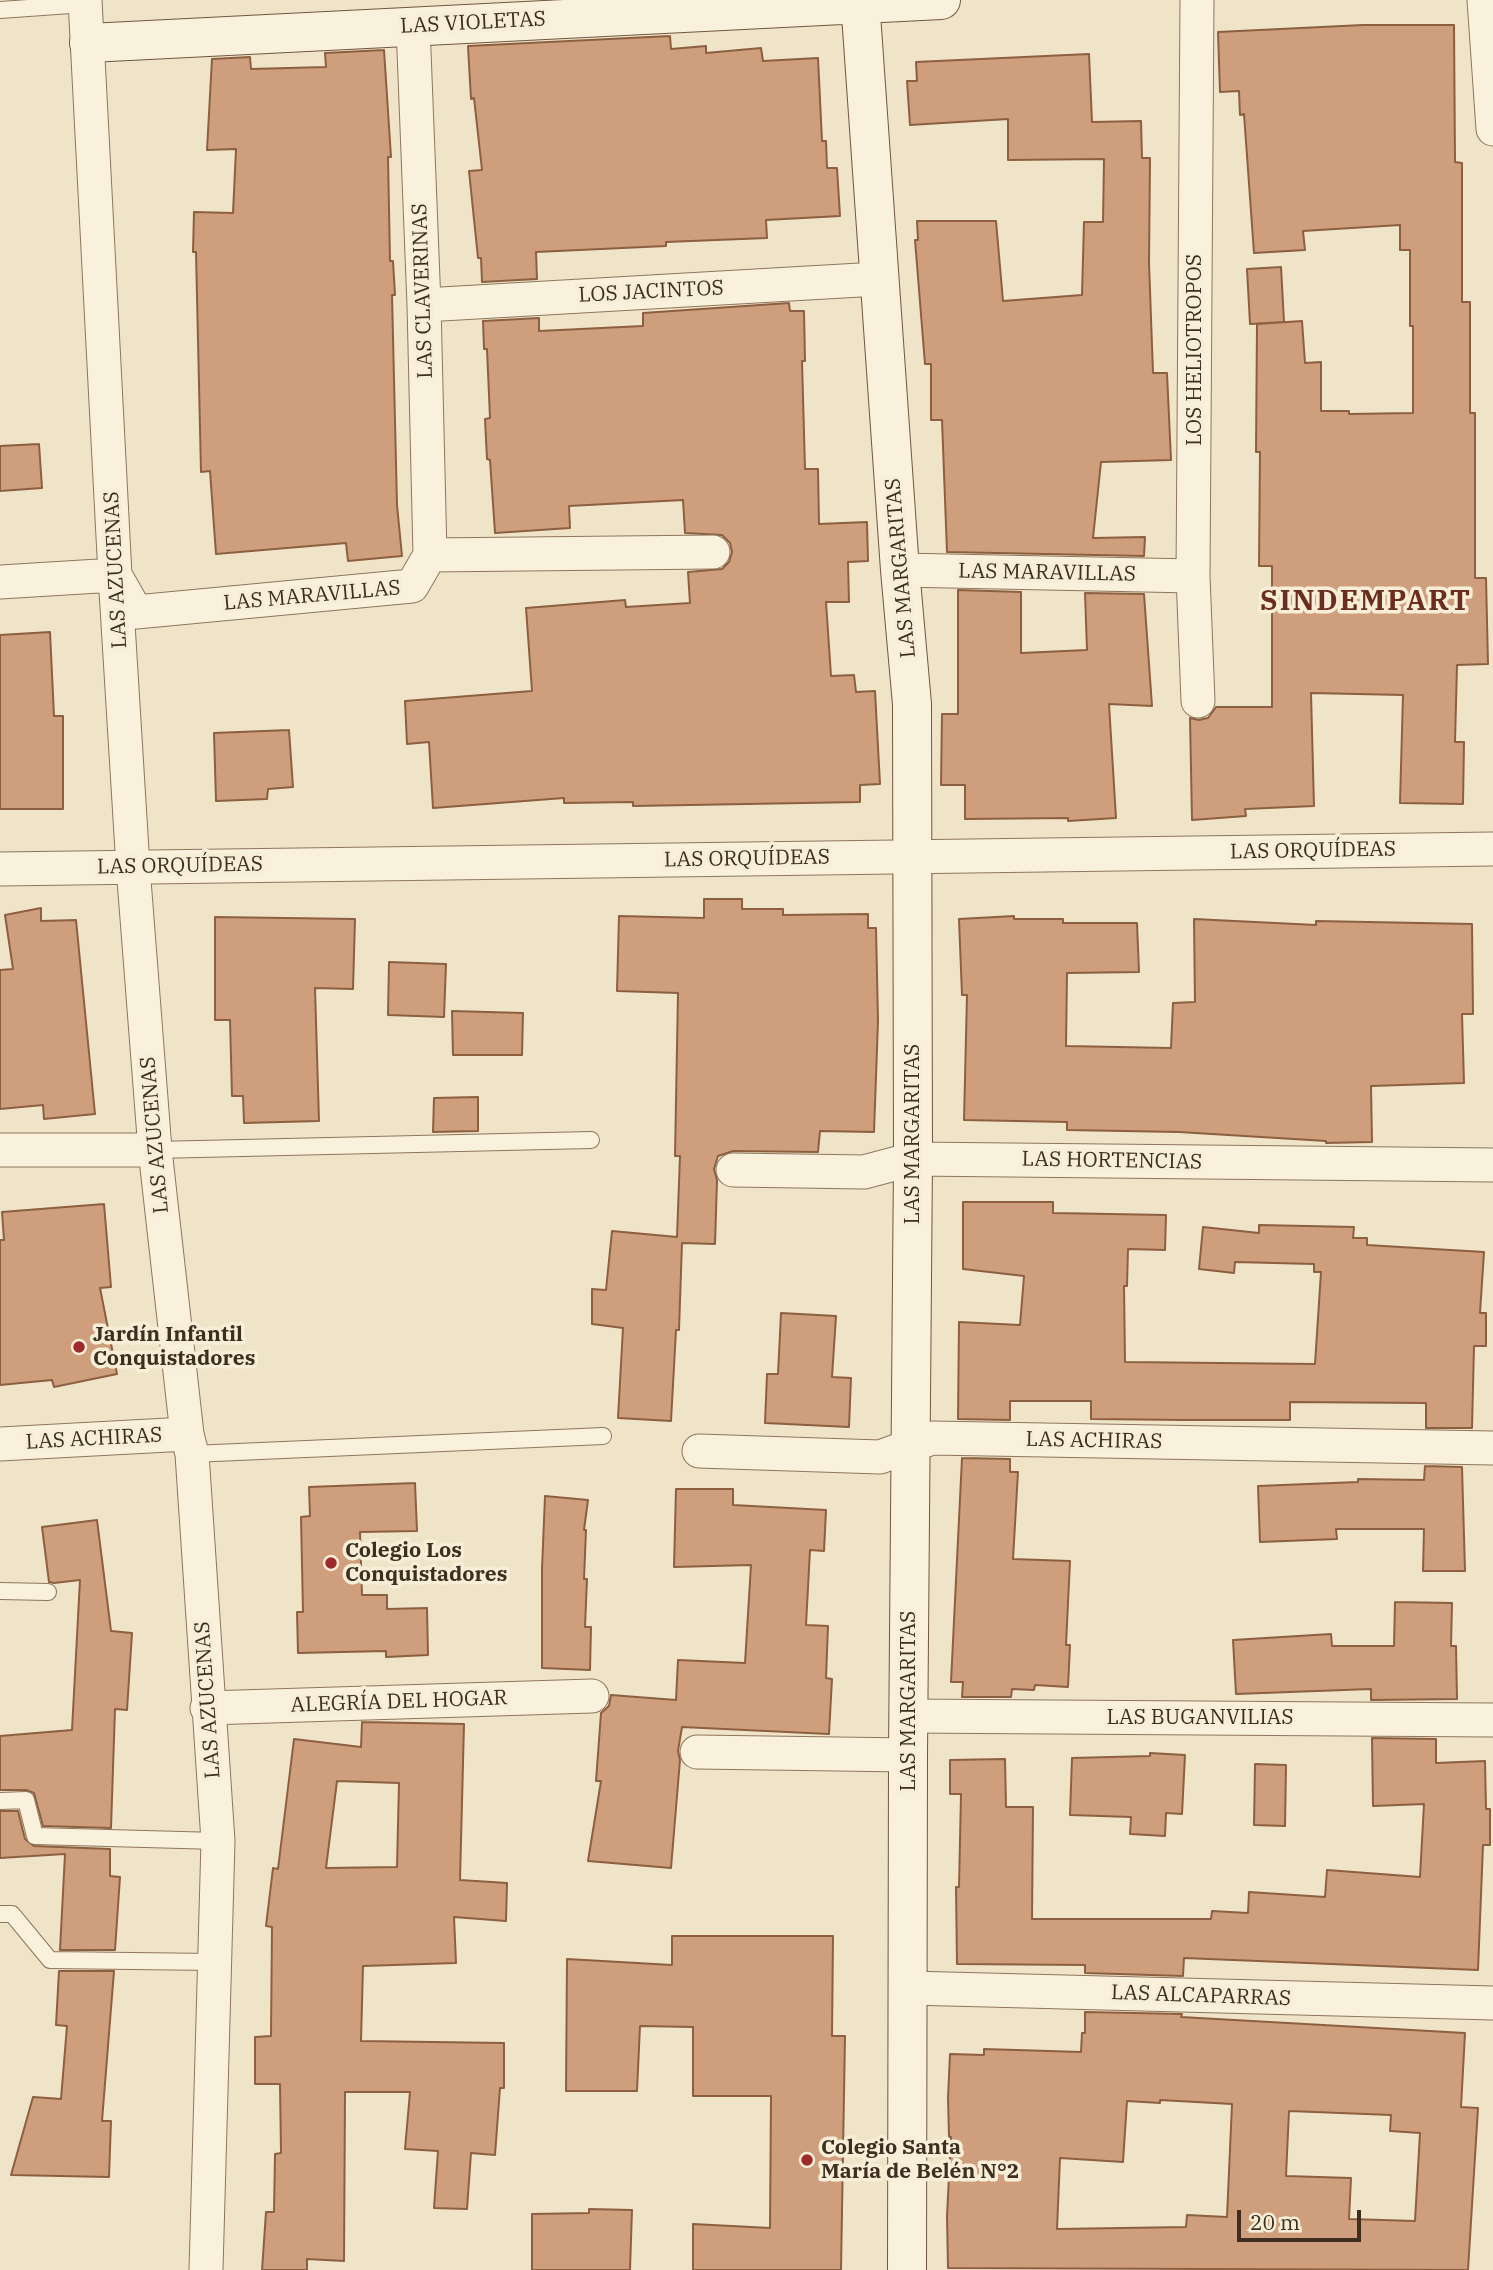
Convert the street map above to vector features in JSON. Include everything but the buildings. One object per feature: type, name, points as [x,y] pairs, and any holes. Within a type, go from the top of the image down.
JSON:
[{"type":"street","name":"LAS VIOLETAS","points":[[89,43],[941,0]]},
{"type":"street","name":"LOS HELIOTROPOS","points":[[1196,0],[1193,576],[1198,701]]},
{"type":"street","points":[[1484,0],[1493,130]]},
{"type":"street","name":"LAS AZUCENAS","points":[[85,2],[133,867],[155,1150],[190,1444],[218,1841],[206,2270]]},
{"type":"street","name":"LAS MARGARITAS","points":[[860,2],[878,279],[912,704],[913,1159],[907,2270]]},
{"type":"street","name":"LAS CLAVERINAS","points":[[414,26],[425,305],[430,555]]},
{"type":"street","name":"LOS JACINTOS","points":[[425,305],[878,279]]},
{"type":"street","points":[[430,555],[713,552]]},
{"type":"street","name":"LAS MARAVILLAS","points":[[115,575],[136,612],[412,586],[430,555]]},
{"type":"street","name":"LAS MARAVILLAS","points":[[900,570],[1193,576]]},
{"type":"street","points":[[0,582],[115,575]]},
{"type":"street","name":"LAS ORQUÍDEAS","points":[[0,869],[1493,849]]},
{"type":"street","points":[[0,1150],[155,1150]]},
{"type":"street","name":"LAS HORTENCIAS","points":[[733,1170],[864,1172],[913,1159],[1493,1165]]},
{"type":"street","name":"LAS ACHIRAS","points":[[699,1451],[880,1457],[932,1438],[1493,1448]]},
{"type":"street","name":"LAS ACHIRAS","points":[[0,1444],[190,1444]]},
{"type":"street","name":"ALEGRÍA DEL HOGAR","points":[[207,1708],[592,1696]]},
{"type":"street","name":"LAS BUGANVILIAS","points":[[908,1716],[1493,1720]]},
{"type":"street","points":[[696,1752],[908,1755]]},
{"type":"street","name":"LAS ALCAPARRAS","points":[[909,1988],[1493,2003]]},
{"type":"lane","points":[[0,10],[85,2]]},
{"type":"lane","points":[[155,1150],[591,1140]]},
{"type":"lane","points":[[190,1444],[603,1436]]},
{"type":"lane","points":[[0,1591],[48,1592]]},
{"type":"lane","points":[[0,1801],[26,1800],[36,1836],[218,1841]]},
{"type":"lane","points":[[0,1914],[12,1914],[50,1959],[214,1962]]},
{"type":"place","name":"Jardín Infantil Conquistadores","points":[[79,1347]]},
{"type":"place","name":"Colegio Los Conquistadores","points":[[331,1563]]},
{"type":"place","name":"Colegio Santa María de Belén N°2","points":[[807,2160]]},
{"type":"district","name":"SINDEMPART","points":[[1366,602]]}]
